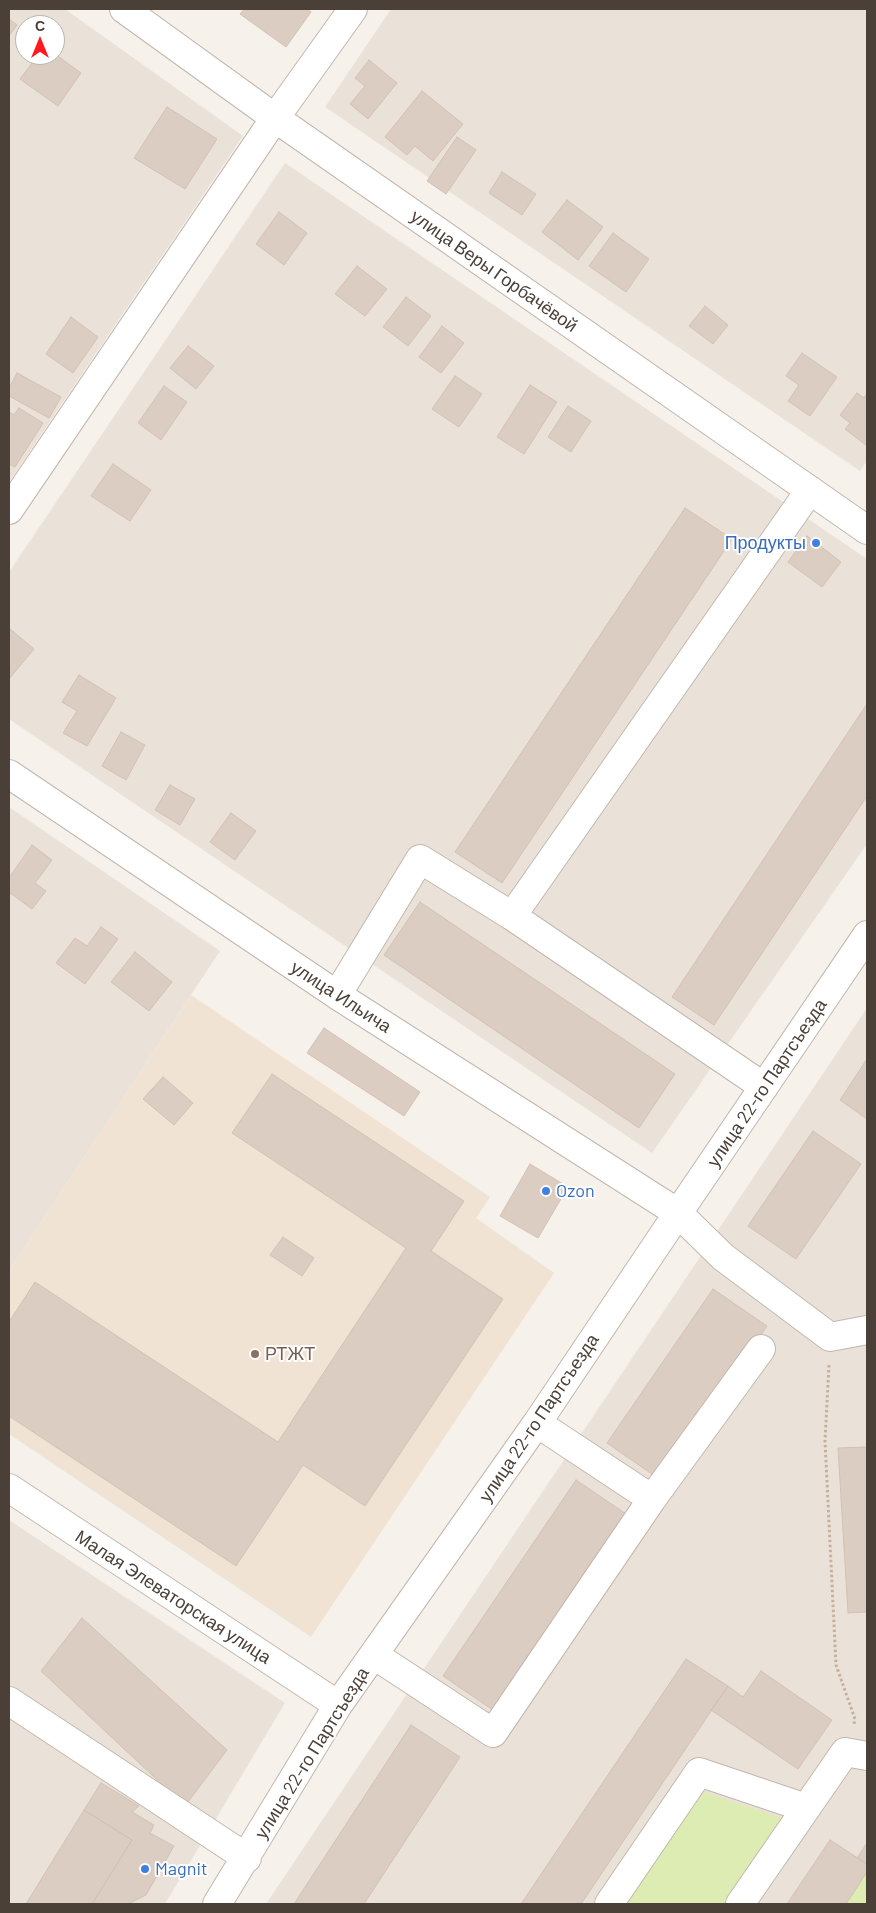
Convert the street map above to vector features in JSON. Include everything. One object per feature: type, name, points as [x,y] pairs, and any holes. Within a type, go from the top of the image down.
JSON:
[{"type":"street","name":"улица Веры Горбачёвой","points":[[124,9],[275,118],[867,530]]},
{"type":"street","points":[[9,510],[275,118],[352,9]]},
{"type":"street","points":[[512,916],[810,490]]},
{"type":"street","name":"улица Ильича","points":[[9,774],[337,995],[678,1213],[724,1257],[830,1336]]},
{"type":"street","points":[[337,995],[420,859],[512,916],[764,1087]]},
{"type":"street","name":"улица 22-го Партсъезда","points":[[217,1904],[247,1858],[338,1705],[537,1423],[867,935]]},
{"type":"street","points":[[830,1336],[867,1330]]},
{"type":"street","points":[[374,1655],[493,1733],[652,1499],[761,1349]]},
{"type":"street","points":[[537,1423],[652,1499]]},
{"type":"street","name":"Малая Элеваторская улица","points":[[9,1488],[338,1705]]},
{"type":"street","points":[[9,1701],[247,1858]]},
{"type":"street","points":[[740,1904],[806,1808],[856,1754]]},
{"type":"street","points":[[609,1904],[698,1772],[806,1808]]},
{"type":"path","points":[[830,1336],[825,1441],[836,1665],[855,1719],[856,1754]]},
{"type":"shaded area","points":[[9,9],[65,9],[243,136],[9,482]]},
{"type":"shaded area","points":[[391,9],[867,9],[867,461],[860,471],[325,107]]},
{"type":"shaded area","points":[[285,163],[867,559],[867,844],[652,1153],[9,719],[9,572]]},
{"type":"shaded area","points":[[9,807],[220,951],[9,1271]]},
{"type":"shaded area","name":"РТЖТ","points":[[191,995],[490,1197],[476,1218],[554,1273],[311,1637],[9,1434],[9,1271]]},
{"type":"shaded area","points":[[867,1008],[867,1904],[266,1904]]},
{"type":"shaded area","points":[[9,1520],[285,1703],[165,1904],[9,1904]]},
{"type":"green space","points":[[689,1787],[796,1823],[740,1904],[609,1904]]},
{"type":"green space","points":[[867,1872],[867,1904],[846,1904]]},
{"type":"building","points":[[244,9],[307,9],[311,12],[286,47],[240,14]]},
{"type":"building","points":[[9,19],[15,24],[15,28],[9,36]]},
{"type":"building","points":[[369,60],[397,83],[368,119],[350,104],[365,86],[355,78]]},
{"type":"building","points":[[65,61],[81,73],[58,106],[20,79],[30,65],[65,65]]},
{"type":"building","points":[[422,91],[463,124],[433,161],[415,146],[407,155],[385,137]]},
{"type":"building","points":[[167,107],[217,139],[185,189],[134,158]]},
{"type":"building","points":[[457,137],[476,150],[446,194],[427,181]]},
{"type":"building","points":[[502,172],[536,194],[522,215],[489,193]]},
{"type":"building","points":[[567,200],[603,227],[578,260],[542,232]]},
{"type":"building","points":[[279,212],[307,233],[284,265],[256,244]]},
{"type":"building","points":[[613,233],[649,259],[626,292],[589,266]]},
{"type":"building","points":[[357,266],[387,289],[365,316],[335,294]]},
{"type":"building","points":[[406,297],[431,316],[408,346],[383,327]]},
{"type":"building","points":[[705,306],[728,325],[713,344],[689,326]]},
{"type":"building","points":[[71,317],[98,337],[73,373],[46,354]]},
{"type":"building","points":[[442,326],[464,343],[441,373],[419,357]]},
{"type":"building","points":[[188,346],[214,366],[196,389],[170,368]]},
{"type":"building","points":[[802,353],[837,377],[810,416],[788,401],[799,385],[786,376]]},
{"type":"building","points":[[17,373],[61,397],[49,418],[9,396],[9,388]]},
{"type":"building","points":[[455,376],[482,394],[459,427],[432,409]]},
{"type":"building","points":[[530,385],[557,402],[524,454],[497,437]]},
{"type":"building","points":[[164,386],[187,402],[161,440],[138,423]]},
{"type":"building","points":[[857,393],[864,398],[867,393],[867,446],[845,429],[850,423],[840,415]]},
{"type":"building","points":[[568,406],[591,421],[571,452],[548,437]]},
{"type":"building","points":[[19,408],[43,423],[15,467],[9,464],[9,412],[14,415]]},
{"type":"building","points":[[113,464],[151,490],[130,521],[91,496]]},
{"type":"building","points":[[685,508],[732,539],[502,883],[455,852]]},
{"type":"building","points":[[807,536],[841,562],[822,587],[788,562]]},
{"type":"building","points":[[9,628],[34,649],[9,679]]},
{"type":"building","points":[[79,675],[116,698],[87,746],[63,733],[77,711],[62,702]]},
{"type":"building","points":[[867,704],[867,796],[714,1025],[672,997]]},
{"type":"building","points":[[121,732],[145,745],[126,780],[102,766]]},
{"type":"building","points":[[170,785],[195,799],[180,825],[155,810]]},
{"type":"building","points":[[231,813],[256,831],[235,860],[210,842]]},
{"type":"building","points":[[32,845],[52,860],[35,883],[46,891],[32,909],[9,892],[9,878]]},
{"type":"building","points":[[420,902],[675,1074],[639,1128],[384,955]]},
{"type":"building","points":[[101,927],[118,939],[85,984],[56,963],[75,938],[87,946]]},
{"type":"building","points":[[135,952],[172,982],[149,1011],[111,982]]},
{"type":"building","points":[[324,1028],[420,1092],[404,1116],[307,1053]]},
{"type":"building","points":[[867,1059],[867,1119],[840,1100]]},
{"type":"building","points":[[272,1074],[464,1201],[431,1251],[503,1299],[365,1506],[303,1465],[236,1566],[9,1416],[9,1322],[35,1282],[278,1442],[406,1248],[232,1133]]},
{"type":"building","points":[[163,1077],[193,1103],[174,1125],[143,1099]]},
{"type":"building","points":[[813,1131],[861,1164],[796,1259],[748,1226]]},
{"type":"building","points":[[530,1164],[568,1187],[538,1238],[500,1216]]},
{"type":"building","points":[[283,1237],[314,1258],[302,1276],[270,1255]]},
{"type":"building","points":[[713,1289],[767,1326],[662,1481],[607,1443]]},
{"type":"building","points":[[867,1447],[867,1612],[848,1613],[838,1448]]},
{"type":"building","points":[[576,1480],[629,1516],[496,1712],[443,1676]]},
{"type":"building","points":[[82,1618],[227,1750],[185,1806],[41,1671]]},
{"type":"building","points":[[686,1659],[728,1686],[581,1904],[521,1904]]},
{"type":"building","points":[[761,1671],[832,1720],[798,1769],[711,1710],[728,1686],[743,1697]]},
{"type":"building","points":[[411,1725],[460,1757],[364,1904],[294,1904]]},
{"type":"building","points":[[101,1783],[139,1806],[132,1812],[154,1825],[150,1833],[174,1846],[146,1895],[128,1904],[92,1904],[132,1840],[84,1810]]},
{"type":"building","points":[[84,1810],[132,1840],[92,1904],[26,1904]]},
{"type":"building","points":[[830,1840],[867,1864],[867,1872],[846,1904],[787,1904]]},
{"type":"building","points":[[867,1843],[867,1864],[857,1858]]},
{"type":"place","name":"Продукты","points":[[816,543]]},
{"type":"place","name":"Ozon","points":[[546,1191]]},
{"type":"place","name":"РТЖТ","points":[[255,1354]]},
{"type":"place","name":"Magnit","points":[[145,1869]]}]
